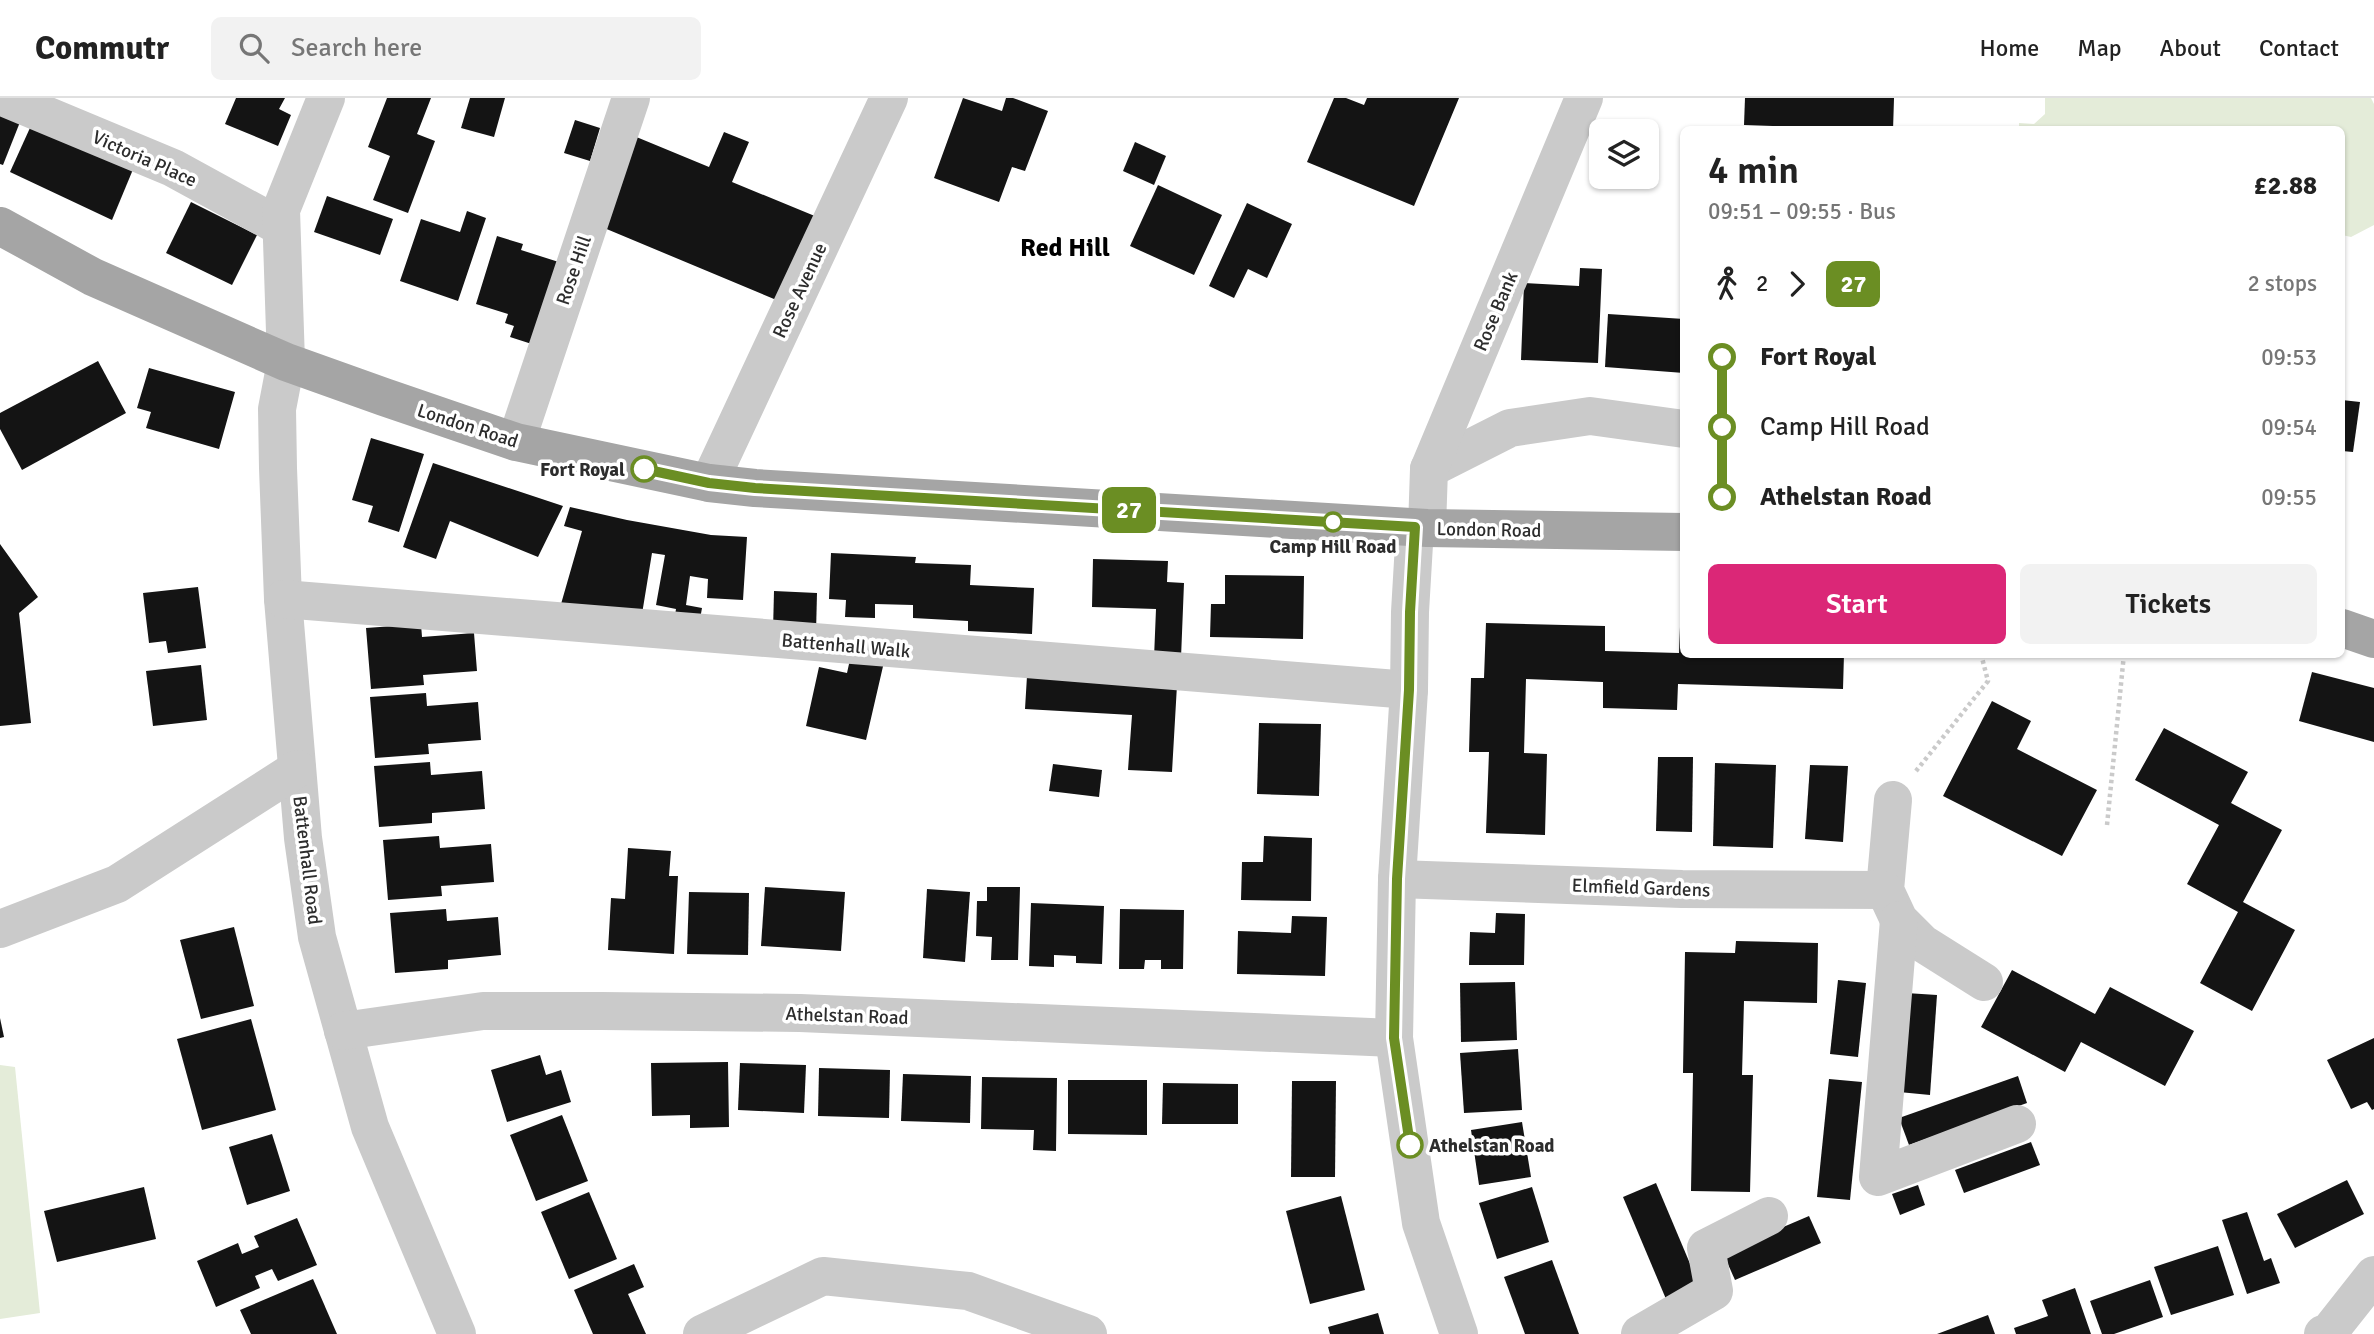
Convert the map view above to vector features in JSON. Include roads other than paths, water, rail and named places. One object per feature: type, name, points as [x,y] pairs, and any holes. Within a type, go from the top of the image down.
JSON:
[{"type":"main road","name":"London Road","points":[[0,226],[93,277],[286,362],[516,442],[709,483],[755,488],[1421,527],[1680,531]]},
{"type":"main road","points":[[2345,629],[2374,639]]},
{"type":"street","name":"Victoria Place","points":[[5,98],[173,168],[272,222],[281,223]]},
{"type":"street","points":[[286,362],[281,210],[326,98]]},
{"type":"street","name":"Rose Hill","points":[[516,442],[631,98]]},
{"type":"street","name":"Rose Avenue","points":[[709,483],[889,98]]},
{"type":"street","name":"Rose Bank","points":[[1421,527],[1429,469],[1584,98]]},
{"type":"street","name":"Battenhall Road","points":[[286,362],[277,409],[283,599],[303,838],[317,937],[370,1127],[457,1334]]},
{"type":"street","points":[[1429,469],[1510,428],[1590,416],[1680,428]]},
{"type":"street","points":[[1421,527],[1410,612],[1409,690],[1397,879],[1394,1038],[1421,1223],[1459,1334]]},
{"type":"street","name":"Battenhall Walk","points":[[283,599],[1409,690]]},
{"type":"street","points":[[0,929],[117,884],[297,769]]},
{"type":"street","points":[[1893,800],[1892,905],[1878,1177],[2017,1124]]},
{"type":"street","name":"Elmfield Gardens","points":[[1397,879],[1682,889],[1892,905]]},
{"type":"street","points":[[1892,905],[1922,943],[1984,982]]},
{"type":"street","name":"Athelstan Road","points":[[343,1031],[483,1011],[602,1011],[800,1013],[1394,1038]]},
{"type":"street","points":[[1640,1334],[1714,1291],[1706,1248],[1769,1216]]},
{"type":"street","points":[[2323,1334],[2329,1332],[2374,1275]]},
{"type":"street","points":[[702,1334],[823,1276],[968,1291],[1088,1334]]},
{"type":"place","name":"Fort Royal","points":[[644,469]]},
{"type":"place","name":"Camp Hill Road","points":[[1333,522]]},
{"type":"place","name":"Athelstan Road","points":[[1410,1145]]},
{"type":"district","name":"Red Hill","points":[[1065,247]]}]
